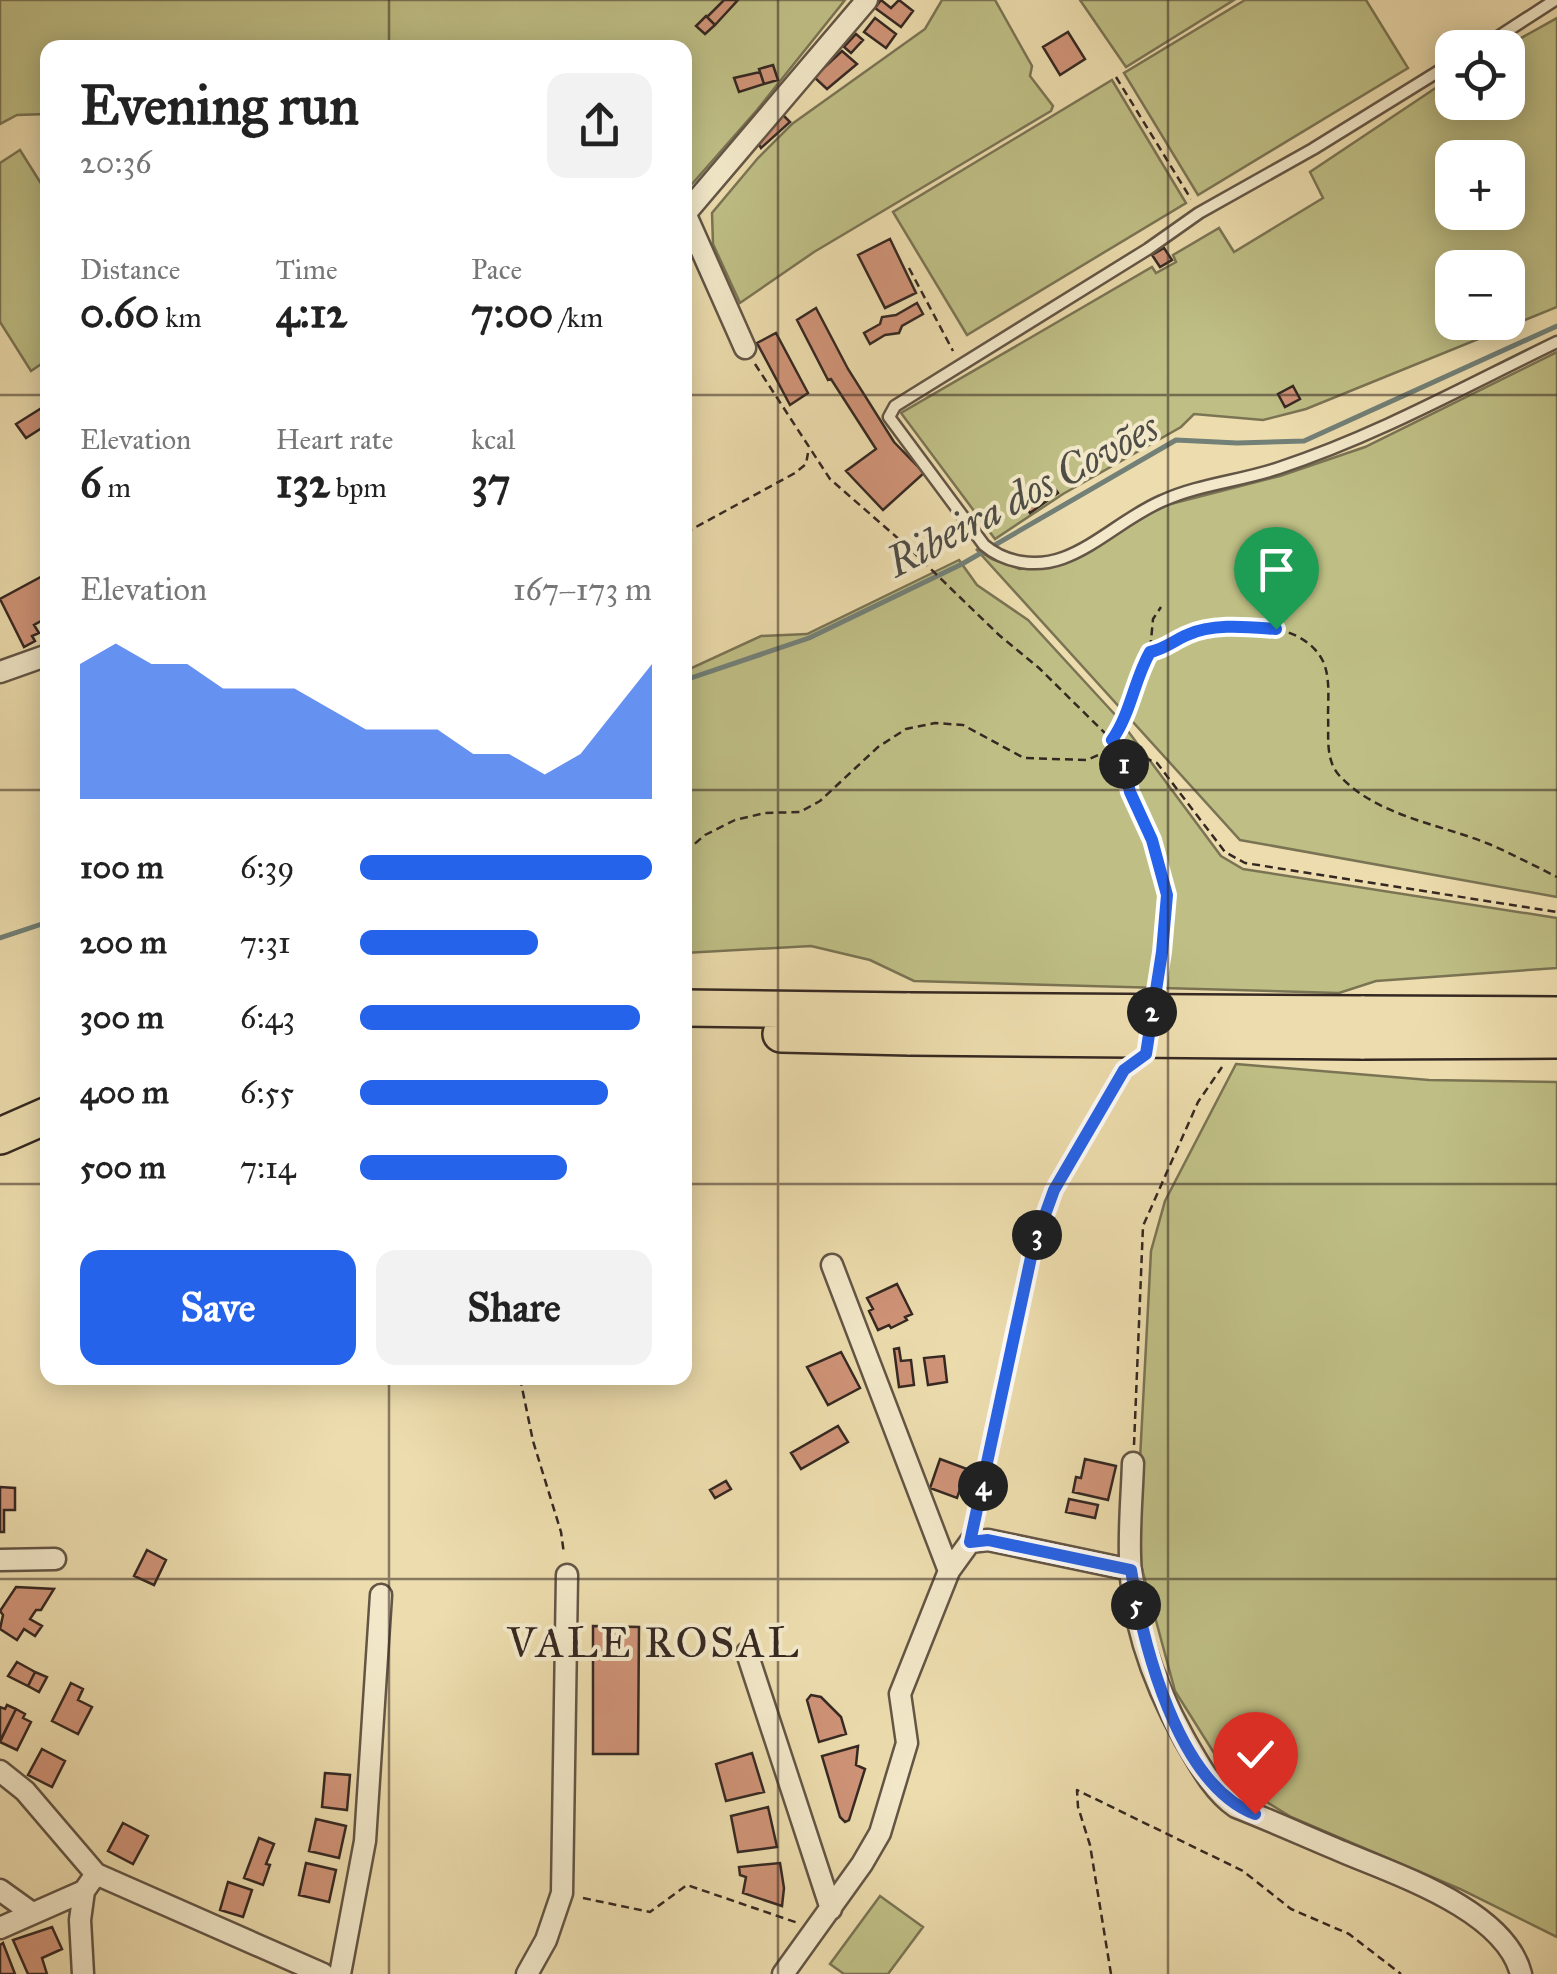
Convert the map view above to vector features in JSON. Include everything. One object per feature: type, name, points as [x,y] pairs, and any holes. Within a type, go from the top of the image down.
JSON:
[{"type":"highway","points":[[692,1008],[910,1024]]},
{"type":"highway","points":[[1361,1027],[1557,1016]]},
{"type":"highway","points":[[692,1032],[910,1024],[1361,1027],[1557,1040]]},
{"type":"highway","points":[[0,1110],[40,1092]]},
{"type":"highway","points":[[0,1136],[40,1118]]},
{"type":"street","points":[[692,206],[867,0]]},
{"type":"street","points":[[692,230],[745,348]]},
{"type":"street","points":[[0,672],[40,658]]},
{"type":"street","points":[[832,1265],[948,1571]]},
{"type":"street","points":[[1133,1463],[1131,1570],[1140,1625],[1162,1696],[1194,1756],[1226,1800],[1445,1898],[1498,1936],[1514,1956],[1521,1974]]},
{"type":"street","points":[[784,1974],[880,1832],[907,1744],[900,1694],[948,1571],[970,1542],[988,1540],[1131,1570]]},
{"type":"street","points":[[0,1560],[55,1560]]},
{"type":"street","points":[[527,1974],[546,1940],[562,1894],[567,1575]]},
{"type":"street","points":[[340,1974],[366,1841],[380,1595]]},
{"type":"street","points":[[747,1653],[830,1909]]},
{"type":"street","points":[[0,1770],[25,1791],[90,1882],[323,1974]]},
{"type":"street","points":[[0,1928],[90,1882]]},
{"type":"street","points":[[83,1974],[80,1920],[90,1882]]},
{"type":"street","points":[[0,1890],[32,1913]]},
{"type":"lane","points":[[1508,30],[1555,0]]},
{"type":"lane","points":[[1435,74],[1199,213],[895,406],[889,417],[984,544],[996,554],[1022,564],[1062,558],[1160,501],[1277,469],[1360,437],[1557,342]]},
{"type":"path","points":[[1116,77],[1199,213]]},
{"type":"path","points":[[908,268],[961,366]]},
{"type":"path","points":[[745,348],[830,479],[1120,748],[1157,763],[1226,852],[1245,863],[1557,912]]},
{"type":"path","points":[[692,529],[795,474],[806,464],[809,451]]},
{"type":"path","points":[[692,846],[735,820],[766,812],[800,812],[820,802],[878,748],[906,730],[934,723],[963,725],[1024,758],[1088,760],[1104,754],[1124,722],[1136,677],[1150,652],[1153,619],[1161,607]]},
{"type":"path","points":[[1150,652],[1164,649],[1188,634],[1210,629],[1276,629],[1296,636],[1321,658],[1326,673],[1330,761],[1340,776],[1385,807],[1488,844],[1557,878]]},
{"type":"path","points":[[1120,748],[1130,792],[1152,840],[1167,895],[1156,986]]},
{"type":"path","points":[[970,1542],[1033,1248],[1054,1190],[1124,1070],[1134,1062]]},
{"type":"path","points":[[1133,1463],[1143,1226],[1198,1102],[1226,1062]]},
{"type":"path","points":[[521,1385],[533,1440],[562,1532],[567,1575]]},
{"type":"path","points":[[1112,1974],[1090,1845],[1078,1807],[1078,1790],[1243,1871],[1291,1909],[1348,1934],[1402,1974]]},
{"type":"path","points":[[580,1897],[650,1912],[686,1885],[793,1921]]},
{"type":"green space","points":[[0,0],[845,0],[692,184],[692,40],[40,40],[40,114],[17,115],[0,124]]},
{"type":"green space","points":[[942,0],[995,0],[1032,66],[1030,76],[1053,106],[1051,111],[814,252],[740,303],[713,244],[712,213],[792,124],[925,29]]},
{"type":"green space","points":[[1080,0],[1234,0],[1126,67]]},
{"type":"green space","points":[[1245,0],[1366,0],[1408,68],[1198,195],[1124,73]]},
{"type":"green space","points":[[1557,18],[1557,307],[1525,320],[1525,250],[1435,250],[1435,340],[1476,340],[1306,409],[1263,420],[1194,414],[1181,427],[1063,494],[995,539],[901,413],[1152,267],[1156,273],[1176,262],[1173,255],[1219,228],[1234,252],[1323,198],[1310,172],[1435,88],[1435,120],[1525,120],[1525,36]]},
{"type":"green space","points":[[1112,80],[1186,203],[967,335],[893,212]]},
{"type":"green space","points":[[20,150],[40,182],[40,365],[31,371],[0,322],[0,163]]},
{"type":"green space","points":[[1557,352],[1557,897],[1240,840],[976,549],[1020,569],[1064,564],[1163,506],[1280,476],[1365,447]]},
{"type":"green space","points":[[959,560],[977,585],[1028,620],[1119,719],[1221,856],[1243,869],[1557,918],[1557,968],[1376,981],[1339,993],[914,981],[870,960],[811,946],[692,953],[692,668],[761,636],[807,634]]},
{"type":"green space","points":[[1236,1064],[1429,1080],[1557,1082],[1557,1937],[1460,1889],[1291,1817],[1231,1780],[1175,1691],[1141,1565],[1140,1459],[1151,1251],[1165,1201]]},
{"type":"green space","points":[[880,1896],[923,1927],[888,1974],[844,1974],[830,1964]]},
{"type":"building","points":[[724,0],[738,0],[715,25],[707,17]]},
{"type":"building","points":[[881,0],[891,8],[899,0],[913,11],[901,27],[875,8]]},
{"type":"building","points":[[706,16],[715,25],[705,34],[696,26]]},
{"type":"building","points":[[875,18],[896,34],[886,48],[864,32]]},
{"type":"building","points":[[1068,32],[1085,59],[1060,75],[1043,47]]},
{"type":"building","points":[[856,34],[863,40],[851,53],[844,47]]},
{"type":"building","points":[[842,51],[857,64],[827,89],[814,77]]},
{"type":"building","points":[[773,65],[778,80],[764,84],[759,69]]},
{"type":"building","points":[[760,72],[764,84],[739,92],[734,78]]},
{"type":"building","points":[[781,113],[790,122],[761,148],[757,141]]},
{"type":"building","points":[[890,239],[916,293],[885,308],[858,255]]},
{"type":"building","points":[[1164,248],[1172,260],[1160,267],[1152,255]]},
{"type":"building","points":[[917,303],[923,314],[902,326],[899,333],[885,335],[870,344],[864,333],[880,324],[882,317],[896,315]]},
{"type":"building","points":[[816,308],[848,369],[894,442],[924,473],[883,510],[846,471],[876,449],[831,379],[828,380],[797,320]]},
{"type":"building","points":[[776,333],[808,393],[790,405],[757,343]]},
{"type":"building","points":[[1293,386],[1300,399],[1285,407],[1278,394]]},
{"type":"building","points":[[40,409],[40,429],[26,438],[16,424]]},
{"type":"building","points":[[1048,479],[1058,493],[1030,513],[1021,499]]},
{"type":"building","points":[[40,577],[40,622],[34,625],[39,633],[32,636],[35,641],[24,647],[0,599]]},
{"type":"building","points":[[897,1284],[912,1314],[891,1328],[889,1325],[878,1330],[867,1298]]},
{"type":"building","points":[[899,1348],[901,1361],[911,1360],[914,1385],[899,1387],[894,1349]]},
{"type":"building","points":[[841,1352],[860,1388],[828,1405],[807,1367]]},
{"type":"building","points":[[944,1356],[947,1382],[928,1385],[924,1358]]},
{"type":"building","points":[[838,1426],[848,1442],[801,1469],[791,1453]]},
{"type":"building","points":[[940,1459],[967,1469],[957,1498],[930,1488]]},
{"type":"building","points":[[1085,1459],[1116,1466],[1108,1500],[1073,1492]]},
{"type":"building","points":[[726,1481],[731,1489],[715,1498],[710,1490]]},
{"type":"building","points":[[0,1487],[15,1488],[15,1510],[4,1510],[4,1532],[0,1532]]},
{"type":"building","points":[[1069,1499],[1098,1505],[1095,1518],[1066,1512]]},
{"type":"building","points":[[147,1550],[166,1560],[154,1585],[134,1576]]},
{"type":"building","points":[[16,1587],[54,1589],[30,1619],[42,1626],[35,1636],[24,1629],[17,1640],[0,1629],[0,1611]]},
{"type":"building","points":[[593,1626],[639,1627],[638,1754],[593,1754]]},
{"type":"building","points":[[17,1662],[35,1672],[28,1686],[8,1676]]},
{"type":"building","points":[[35,1672],[47,1677],[39,1692],[28,1686]]},
{"type":"building","points":[[71,1683],[83,1689],[78,1700],[92,1707],[78,1734],[52,1721]]},
{"type":"building","points":[[811,1695],[821,1697],[841,1717],[846,1734],[819,1742],[807,1700]]},
{"type":"building","points":[[7,1705],[16,1709],[0,1741],[0,1707],[5,1709]]},
{"type":"building","points":[[16,1709],[31,1722],[17,1750],[0,1742]]},
{"type":"building","points":[[858,1746],[856,1765],[865,1769],[849,1820],[845,1822],[840,1817],[822,1756]]},
{"type":"building","points":[[42,1749],[65,1761],[52,1787],[28,1775]]},
{"type":"building","points":[[752,1753],[764,1792],[726,1801],[716,1764]]},
{"type":"building","points":[[325,1773],[350,1775],[347,1810],[322,1807]]},
{"type":"building","points":[[768,1807],[777,1847],[738,1852],[731,1816]]},
{"type":"building","points":[[316,1819],[346,1826],[339,1858],[309,1851]]},
{"type":"building","points":[[123,1823],[148,1836],[133,1864],[108,1851]]},
{"type":"building","points":[[259,1838],[274,1844],[263,1885],[244,1878]]},
{"type":"building","points":[[306,1863],[336,1870],[329,1902],[299,1895]]},
{"type":"building","points":[[780,1863],[782,1906],[743,1893],[746,1877],[740,1875],[739,1867]]},
{"type":"building","points":[[228,1882],[252,1890],[243,1917],[220,1910]]},
{"type":"building","points":[[52,1927],[62,1949],[42,1958],[47,1974],[28,1974],[13,1940]]},
{"type":"building","points":[[3,1943],[15,1974],[0,1974]]},
{"type":"waterway","name":"Ribeira dos Covões","points":[[692,678],[809,638],[962,564],[1176,440],[1304,441],[1557,326]]},
{"type":"waterway","name":"Ribeira dos Covões","points":[[0,938],[40,925]]},
{"type":"district","name":"VALE ROSAL","points":[[654,1642]]},
{"type":"route","points":[[1255,1814],[1236,1807],[1219,1792],[1194,1756],[1162,1696],[1140,1625],[1131,1570],[988,1540],[970,1542],[1033,1248],[1054,1190],[1124,1070],[1146,1054],[1167,895],[1152,840],[1130,792],[1120,748],[1112,740],[1124,722],[1136,677],[1150,652],[1164,649],[1188,634],[1210,629],[1276,629]]}]
